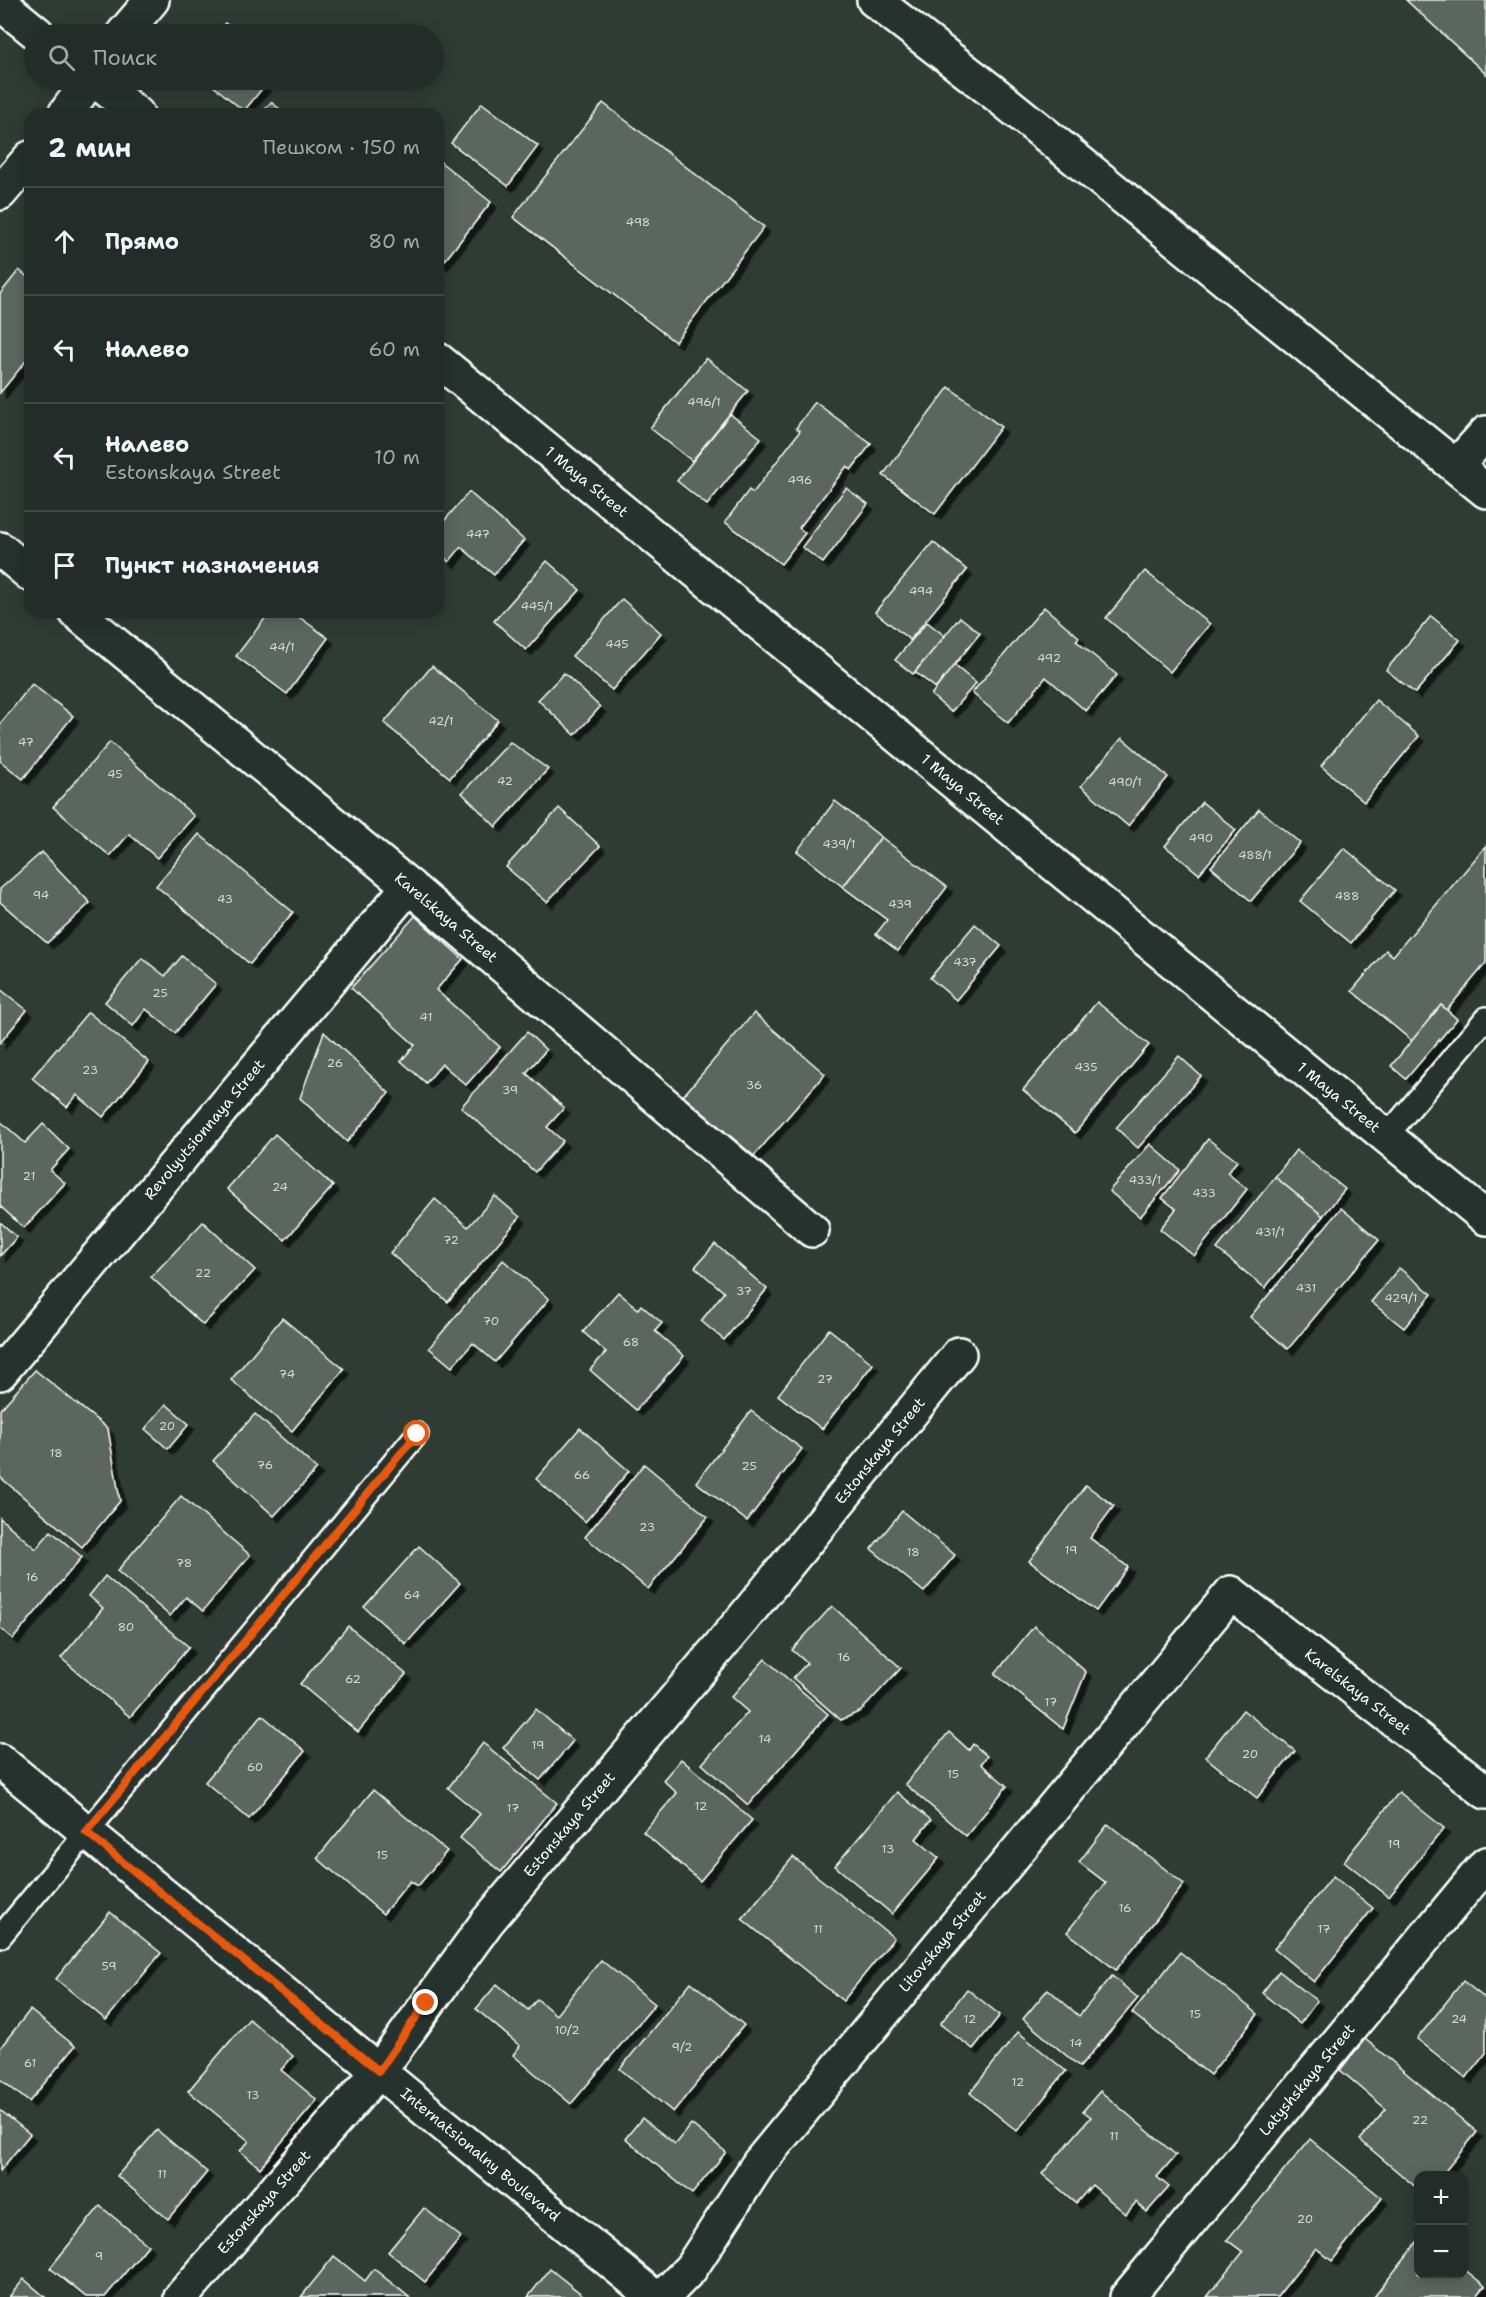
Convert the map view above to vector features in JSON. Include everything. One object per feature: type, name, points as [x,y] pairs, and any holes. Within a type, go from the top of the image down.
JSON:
[{"type":"street","points":[[132,24],[152,0]]},
{"type":"street","points":[[874,0],[993,92],[1486,491]]},
{"type":"street","points":[[0,3],[26,24]]},
{"type":"street","points":[[70,108],[84,90]]},
{"type":"street","points":[[105,90],[129,108]]},
{"type":"street","points":[[0,193],[24,165]]},
{"type":"street","name":"1 Maya Street","points":[[444,365],[1486,1218]]},
{"type":"street","points":[[1456,466],[1486,433]]},
{"type":"street","points":[[0,549],[24,569]]},
{"type":"street","name":"Karelskaya Street","points":[[83,618],[409,886],[812,1230]]},
{"type":"street","name":"Revolyutsionnaya Street","points":[[0,1373],[409,886]]},
{"type":"street","name":"Estonskaya Street","points":[[181,2297],[379,2071],[487,1922],[742,1620],[959,1354]]},
{"type":"street","name":"Karelskaya Street","points":[[1231,1593],[1486,1792]]},
{"type":"street","name":"Litovskaya Street","points":[[663,2297],[691,2268],[759,2163],[1231,1593]]},
{"type":"street","name":"Internatsionalny Boulevard","points":[[0,1761],[654,2297]]},
{"type":"street","name":"Latyshskaya Street","points":[[1127,2297],[1486,1863]]},
{"type":"lane","points":[[1386,1137],[1486,1018]]},
{"type":"lane","points":[[0,1936],[417,1434]]},
{"type":"building","points":[[1406,0],[1486,0],[1486,74]]},
{"type":"building","points":[[218,90],[261,90],[246,108],[240,108]]},
{"type":"building","points":[[271,102],[278,108],[266,108]]},
{"type":"building","points":[[482,103],[538,146],[508,186],[451,143]]},
{"type":"building","points":[[603,103],[764,227],[675,342],[513,217]]},
{"type":"building","points":[[444,165],[491,202],[444,261]]},
{"type":"building","points":[[19,270],[24,274],[24,363],[0,393],[0,294]]},
{"type":"building","points":[[706,358],[748,391],[692,461],[650,428]]},
{"type":"building","points":[[949,387],[1001,427],[935,514],[883,475]]},
{"type":"building","points":[[815,402],[871,444],[851,470],[847,466],[799,528],[805,533],[781,564],[725,522],[749,490],[753,493],[800,431],[796,428]]},
{"type":"building","points":[[730,414],[761,438],[707,505],[677,481]]},
{"type":"building","points":[[846,488],[868,504],[823,563],[802,547]]},
{"type":"building","points":[[469,492],[524,540],[494,575],[461,547],[449,562],[444,557],[444,521]]},
{"type":"building","points":[[933,542],[967,570],[910,640],[875,612]]},
{"type":"building","points":[[547,561],[580,590],[526,650],[494,621]]},
{"type":"building","points":[[1145,571],[1210,624],[1170,672],[1106,618]]},
{"type":"building","points":[[622,599],[661,633],[612,690],[572,656]]},
{"type":"building","points":[[1044,607],[1079,637],[1076,641],[1117,675],[1086,711],[1046,677],[1008,723],[972,693]]},
{"type":"building","points":[[1431,616],[1460,640],[1415,693],[1386,670]]},
{"type":"building","points":[[960,617],[980,633],[936,688],[915,672]]},
{"type":"building","points":[[265,618],[300,618],[328,638],[287,694],[236,656]]},
{"type":"building","points":[[927,622],[945,636],[913,674],[895,660]]},
{"type":"building","points":[[954,665],[976,683],[951,712],[931,695]]},
{"type":"building","points":[[432,666],[498,720],[450,778],[384,723]]},
{"type":"building","points":[[564,673],[600,707],[575,735],[538,700]]},
{"type":"building","points":[[32,684],[73,716],[23,779],[0,761],[0,724]]},
{"type":"building","points":[[1376,700],[1419,736],[1364,802],[1321,766]]},
{"type":"building","points":[[1122,738],[1168,777],[1128,826],[1081,786]]},
{"type":"building","points":[[110,742],[194,816],[157,858],[129,834],[110,856],[53,807]]},
{"type":"building","points":[[510,742],[548,769],[496,827],[462,793]]},
{"type":"building","points":[[835,801],[881,837],[843,887],[797,851]]},
{"type":"building","points":[[1202,802],[1236,830],[1199,874],[1165,846]]},
{"type":"building","points":[[559,808],[600,846],[547,902],[506,867]]},
{"type":"building","points":[[1259,809],[1300,843],[1251,901],[1211,867]]},
{"type":"building","points":[[199,834],[293,912],[250,964],[156,886]]},
{"type":"building","points":[[881,837],[947,887],[898,951],[876,934],[887,920],[843,887]]},
{"type":"building","points":[[1486,846],[1486,963],[1447,1010],[1441,1005],[1412,1041],[1352,991],[1386,950],[1393,956]]},
{"type":"building","points":[[1344,848],[1395,890],[1351,943],[1300,901]]},
{"type":"building","points":[[42,852],[90,903],[47,943],[0,902],[0,889]]},
{"type":"building","points":[[415,916],[463,959],[436,990],[500,1047],[466,1085],[442,1064],[426,1083],[401,1061],[415,1045],[351,988]]},
{"type":"building","points":[[975,924],[1001,946],[956,1000],[930,978]]},
{"type":"building","points":[[182,956],[216,984],[175,1033],[146,1009],[133,1026],[105,1002],[142,958],[165,976]]},
{"type":"building","points":[[0,989],[27,1010],[0,1043]]},
{"type":"building","points":[[1097,1002],[1149,1045],[1075,1133],[1023,1090]]},
{"type":"building","points":[[1441,1005],[1457,1019],[1406,1079],[1391,1066]]},
{"type":"building","points":[[88,1012],[149,1062],[103,1117],[77,1095],[67,1107],[32,1078]]},
{"type":"building","points":[[754,1013],[825,1074],[754,1156],[683,1096]]},
{"type":"building","points":[[324,1032],[389,1093],[347,1142],[300,1098]]},
{"type":"building","points":[[527,1032],[546,1050],[526,1073],[564,1108],[547,1127],[563,1141],[535,1172],[461,1107]]},
{"type":"building","points":[[1179,1056],[1201,1076],[1138,1148],[1116,1128]]},
{"type":"building","points":[[0,1121],[25,1143],[43,1124],[69,1149],[50,1170],[65,1183],[24,1228],[0,1206]]},
{"type":"building","points":[[275,1134],[333,1186],[285,1240],[227,1189]]},
{"type":"building","points":[[1208,1139],[1237,1161],[1227,1173],[1247,1189],[1194,1256],[1160,1229],[1176,1209],[1162,1198]]},
{"type":"building","points":[[1150,1144],[1180,1170],[1140,1217],[1109,1191]]},
{"type":"building","points":[[1296,1150],[1345,1189],[1323,1216],[1275,1177]]},
{"type":"building","points":[[1275,1177],[1323,1216],[1265,1288],[1217,1249]]},
{"type":"building","points":[[495,1196],[520,1217],[448,1302],[390,1253],[435,1199],[468,1227]]},
{"type":"building","points":[[1341,1208],[1379,1240],[1288,1349],[1250,1317]]},
{"type":"building","points":[[0,1222],[17,1237],[0,1256]]},
{"type":"building","points":[[203,1222],[255,1270],[203,1325],[151,1277]]},
{"type":"building","points":[[715,1244],[767,1289],[724,1340],[701,1321],[724,1292],[695,1267]]},
{"type":"building","points":[[503,1260],[549,1299],[495,1362],[473,1343],[452,1367],[429,1348]]},
{"type":"building","points":[[1399,1268],[1432,1294],[1404,1328],[1371,1302]]},
{"type":"building","points":[[618,1292],[638,1309],[641,1305],[662,1323],[655,1331],[684,1356],[636,1410],[590,1370],[606,1352],[583,1332]]},
{"type":"building","points":[[282,1318],[344,1369],[292,1431],[231,1380]]},
{"type":"building","points":[[829,1329],[873,1364],[822,1429],[778,1395]]},
{"type":"building","points":[[35,1370],[108,1429],[120,1501],[82,1547],[0,1477],[0,1410]]},
{"type":"building","points":[[166,1404],[189,1424],[168,1449],[145,1429]]},
{"type":"building","points":[[751,1411],[802,1449],[747,1521],[696,1482]]},
{"type":"building","points":[[255,1414],[317,1469],[274,1516],[213,1461]]},
{"type":"building","points":[[580,1428],[629,1471],[585,1522],[536,1479]]},
{"type":"building","points":[[644,1464],[708,1517],[648,1589],[585,1537]]},
{"type":"building","points":[[1086,1485],[1114,1506],[1090,1538],[1128,1567],[1096,1611],[1029,1561]]},
{"type":"building","points":[[181,1496],[250,1555],[203,1611],[186,1597],[170,1616],[117,1571]]},
{"type":"building","points":[[902,1511],[955,1555],[924,1592],[871,1549]]},
{"type":"building","points":[[0,1518],[36,1549],[51,1531],[82,1557],[13,1639],[0,1628]]},
{"type":"building","points":[[419,1546],[460,1583],[406,1644],[364,1607]]},
{"type":"building","points":[[105,1576],[189,1647],[130,1717],[61,1658],[103,1608],[89,1596]]},
{"type":"building","points":[[832,1606],[901,1668],[861,1711],[841,1720],[793,1678],[807,1663],[792,1650]]},
{"type":"building","points":[[348,1626],[406,1674],[358,1732],[300,1684]]},
{"type":"building","points":[[1034,1626],[1086,1672],[1063,1729],[995,1674]]},
{"type":"building","points":[[765,1659],[828,1714],[748,1805],[702,1764],[748,1712],[731,1697]]},
{"type":"building","points":[[536,1709],[573,1741],[540,1780],[503,1748]]},
{"type":"building","points":[[1243,1710],[1295,1751],[1257,1798],[1205,1757]]},
{"type":"building","points":[[262,1715],[305,1751],[249,1819],[205,1782]]},
{"type":"building","points":[[949,1732],[969,1750],[973,1744],[987,1756],[981,1764],[1007,1786],[966,1836],[905,1784]]},
{"type":"building","points":[[483,1743],[557,1803],[501,1872],[460,1838],[480,1814],[448,1788]]},
{"type":"building","points":[[681,1759],[752,1820],[700,1881],[643,1832],[677,1793],[663,1780]]},
{"type":"building","points":[[373,1790],[447,1851],[418,1886],[410,1881],[383,1914],[317,1858]]},
{"type":"building","points":[[897,1792],[931,1820],[916,1839],[939,1858],[892,1914],[835,1866]]},
{"type":"building","points":[[1399,1792],[1444,1828],[1389,1897],[1344,1861]]},
{"type":"building","points":[[1108,1824],[1184,1884],[1116,1970],[1067,1932],[1106,1883],[1079,1862]]},
{"type":"building","points":[[793,1857],[894,1938],[843,2001],[742,1919]]},
{"type":"building","points":[[1333,1876],[1373,1908],[1314,1982],[1274,1949]]},
{"type":"building","points":[[110,1912],[161,1953],[106,2020],[56,1979]]},
{"type":"building","points":[[1180,1952],[1258,2014],[1210,2075],[1132,2013]]},
{"type":"building","points":[[601,1960],[655,2004],[571,2104],[513,2055],[520,2046],[476,2009],[497,1984],[528,2010],[537,1999],[556,2015]]},
{"type":"building","points":[[1279,1971],[1317,2001],[1300,2024],[1262,1993]]},
{"type":"building","points":[[1112,1976],[1138,1998],[1080,2067],[1023,2019],[1048,1989],[1079,2016]]},
{"type":"building","points":[[1463,1981],[1486,1999],[1486,2053],[1466,2078],[1417,2039]]},
{"type":"building","points":[[691,1982],[744,2025],[673,2112],[620,2069]]},
{"type":"building","points":[[967,1989],[1000,2015],[973,2049],[940,2024]]},
{"type":"building","points":[[30,2010],[75,2046],[29,2102],[0,2079],[0,2048]]},
{"type":"building","points":[[249,2019],[293,2056],[281,2070],[317,2100],[260,2168],[240,2151],[249,2141],[188,2091]]},
{"type":"building","points":[[1018,2032],[1066,2071],[1017,2131],[970,2093]]},
{"type":"building","points":[[1365,2039],[1477,2132],[1445,2171],[1414,2171],[1414,2186],[1360,2140],[1386,2109],[1340,2070]]},
{"type":"building","points":[[1100,2091],[1176,2155],[1157,2177],[1169,2187],[1147,2212],[1136,2202],[1126,2214],[1092,2185],[1076,2203],[1042,2174],[1091,2117],[1083,2111]]},
{"type":"building","points":[[0,2110],[30,2134],[0,2171]]},
{"type":"building","points":[[642,2118],[675,2144],[691,2124],[726,2152],[692,2194],[625,2139]]},
{"type":"building","points":[[157,2130],[207,2172],[168,2219],[117,2176]]},
{"type":"building","points":[[1310,2139],[1382,2198],[1332,2261],[1316,2248],[1277,2297],[1207,2297],[1243,2252],[1227,2240]]},
{"type":"building","points":[[100,2206],[148,2245],[105,2297],[86,2297],[50,2268]]},
{"type":"building","points":[[424,2208],[461,2237],[425,2282],[388,2252]]},
{"type":"building","points":[[1414,2246],[1414,2279],[1468,2279],[1468,2272],[1485,2286],[1476,2297],[1374,2297]]},
{"type":"building","points":[[334,2256],[365,2281],[374,2269],[409,2297],[301,2297]]},
{"type":"building","points":[[550,2269],[585,2297],[528,2297]]},
{"type":"building","points":[[24,2279],[45,2297],[9,2297]]},
{"type":"route","points":[[417,1434],[86,1832],[379,2071],[426,2003]]}]
